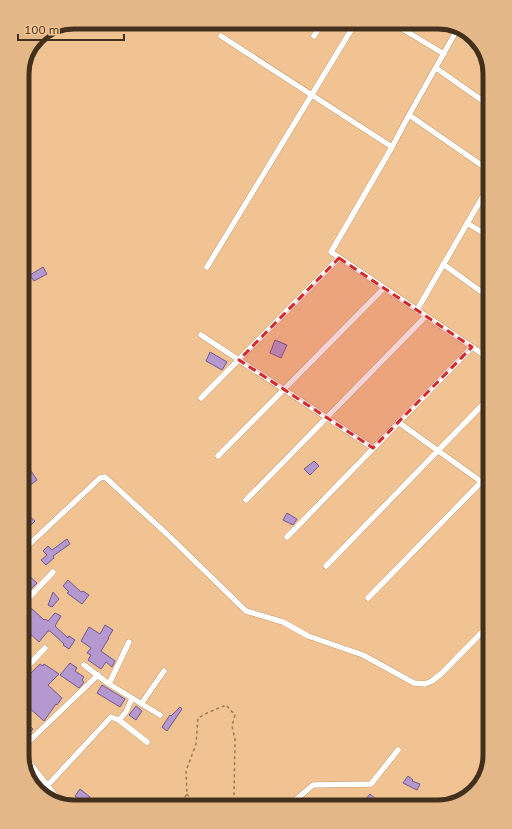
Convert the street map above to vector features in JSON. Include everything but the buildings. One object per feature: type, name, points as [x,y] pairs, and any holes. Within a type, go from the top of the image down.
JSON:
[{"type":"street","points":[[314,36],[318,29]]},
{"type":"street","points":[[207,267],[352,29]]},
{"type":"street","points":[[403,29],[444,54]]},
{"type":"street","points":[[455,33],[392,147],[331,252],[483,354]]},
{"type":"street","points":[[221,36],[392,147]]},
{"type":"street","points":[[436,68],[483,101]]},
{"type":"street","points":[[409,115],[483,166]]},
{"type":"street","points":[[417,310],[483,196]]},
{"type":"street","points":[[467,223],[483,233]]},
{"type":"street","points":[[201,398],[340,258]]},
{"type":"street","points":[[443,264],[483,293]]},
{"type":"street","points":[[218,456],[384,288]]},
{"type":"street","points":[[246,500],[426,316]]},
{"type":"street","points":[[201,335],[373,448]]},
{"type":"street","points":[[287,537],[472,347]]},
{"type":"street","points":[[326,566],[483,404]]},
{"type":"street","points":[[368,598],[481,482],[398,422]]},
{"type":"street","points":[[29,543],[100,478],[105,477],[170,536],[246,611],[283,622],[308,636],[363,655],[414,683],[425,684],[437,677],[483,631]]},
{"type":"street","points":[[29,598],[53,572]]},
{"type":"street","points":[[109,684],[129,642]]},
{"type":"street","points":[[29,665],[45,648]]},
{"type":"street","points":[[84,665],[109,684],[160,715]]},
{"type":"street","points":[[141,704],[164,670]]},
{"type":"street","points":[[29,741],[98,675]]},
{"type":"street","points":[[119,720],[126,712],[132,698]]},
{"type":"street","points":[[47,786],[111,717],[119,720],[147,742]]},
{"type":"street","points":[[296,800],[313,786],[371,784],[398,750]]},
{"type":"street","points":[[31,764],[55,795]]},
{"type":"path","points":[[192,800],[187,794],[186,771],[196,744],[198,718],[226,705],[235,715],[232,726],[235,740],[233,800]]},
{"type":"path","points":[[183,800],[187,794]]},
{"type":"highlighted area","points":[[339,258],[472,347],[373,448],[239,360]]}]
